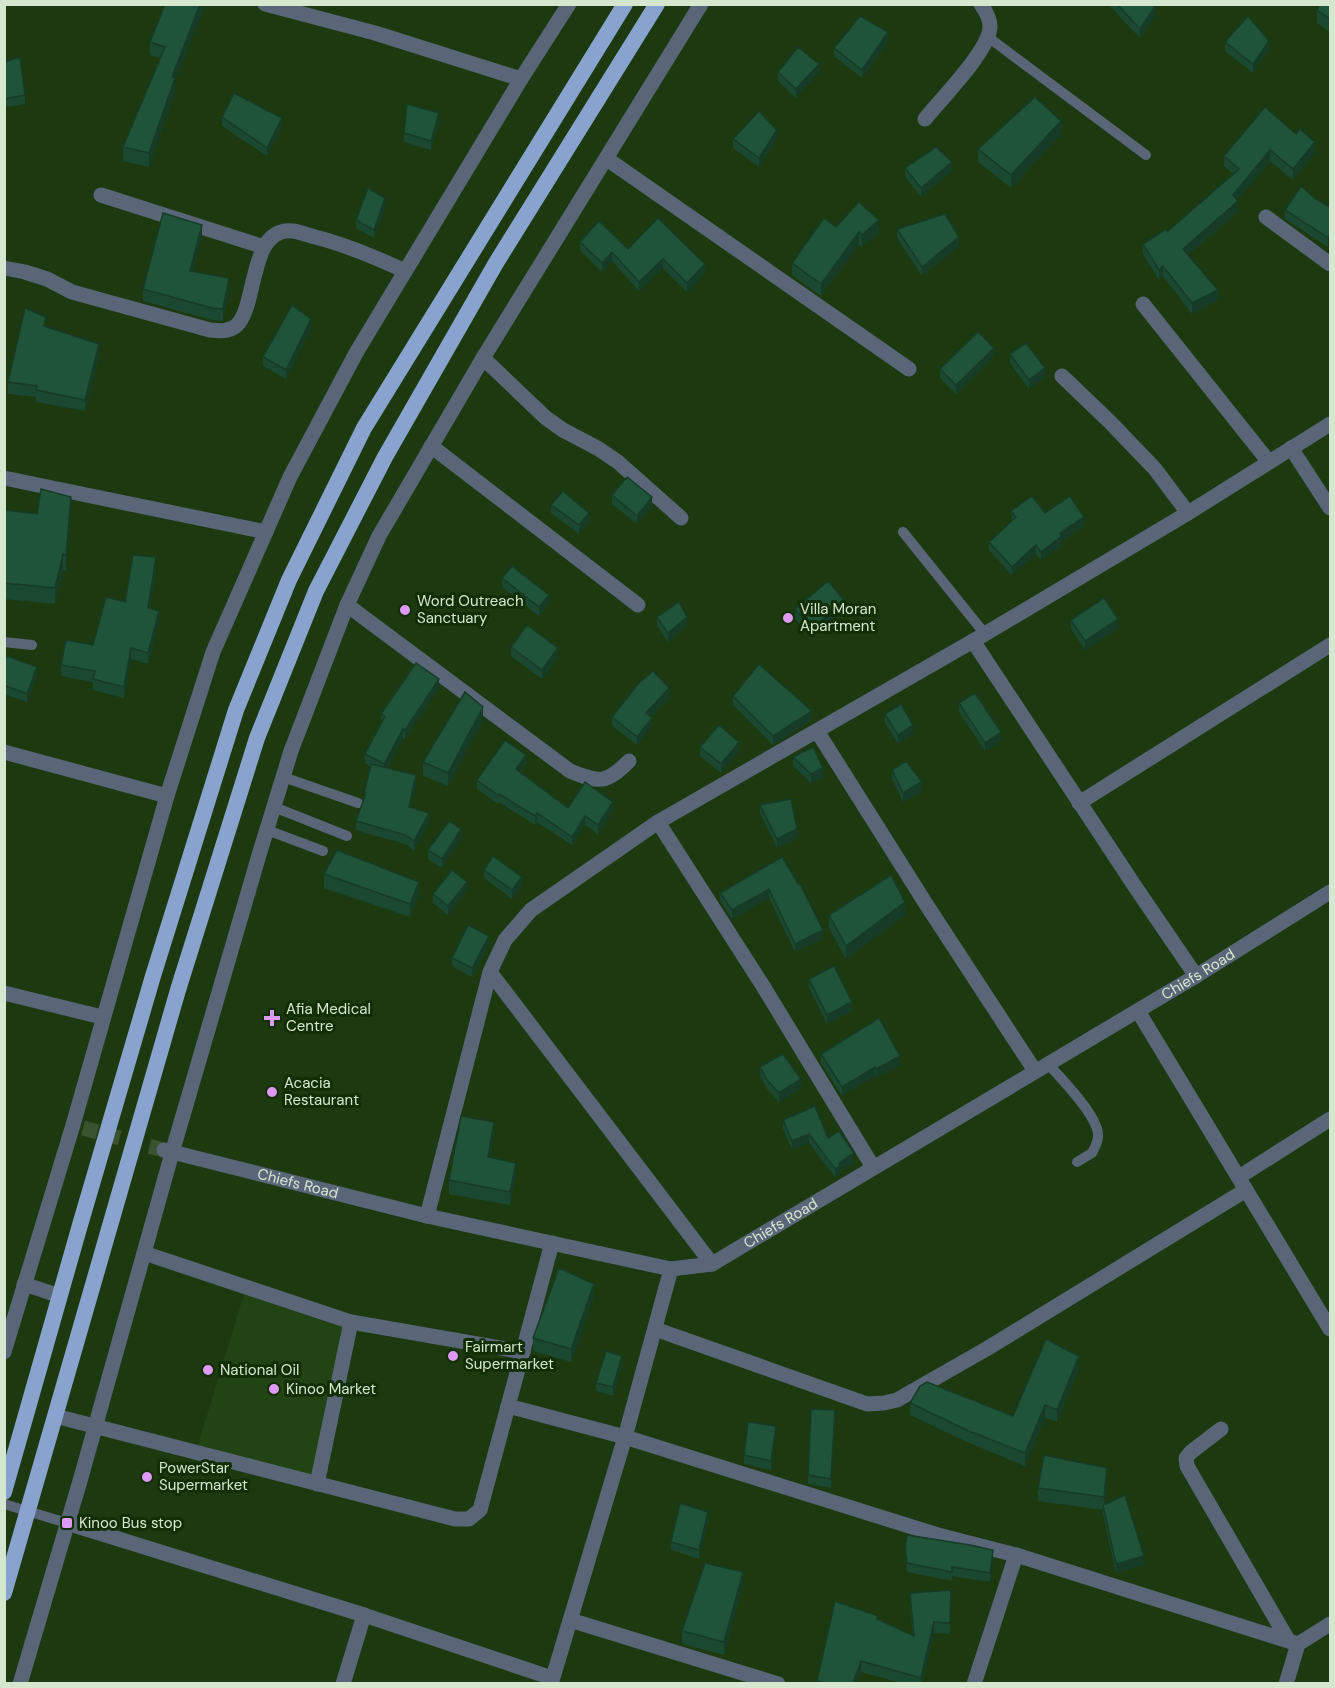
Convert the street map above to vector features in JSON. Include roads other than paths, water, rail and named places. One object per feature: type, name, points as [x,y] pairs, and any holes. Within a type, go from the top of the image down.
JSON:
[{"type":"highway","points":[[4,1492],[150,988],[236,710],[289,580],[364,428],[625,4]]},
{"type":"highway","points":[[4,1593],[178,990],[257,738],[316,591],[385,457],[490,274],[657,4]]},
{"type":"street","points":[[265,4],[375,33],[521,79]]},
{"type":"street","points":[[4,1352],[24,1284],[78,1126],[102,1017],[167,796],[213,652],[290,477],[351,363],[521,79],[569,4]]},
{"type":"street","points":[[925,119],[985,46],[990,27],[986,10],[981,4]]},
{"type":"street","points":[[20,1683],[144,1253],[167,1151],[283,777],[347,605],[378,536],[483,358],[698,7]]},
{"type":"street","points":[[607,159],[909,369]]},
{"type":"street","points":[[101,195],[264,247]]},
{"type":"street","points":[[1266,217],[1330,264]]},
{"type":"street","points":[[4,268],[47,279],[72,292],[210,330],[224,331],[234,327],[243,318],[264,247],[278,233],[291,230],[345,244],[405,271]]},
{"type":"street","points":[[1143,304],[1269,462]]},
{"type":"street","points":[[483,358],[546,418],[618,462],[681,518]]},
{"type":"street","points":[[1062,376],[1155,470],[1188,513]]},
{"type":"street","points":[[427,1216],[490,972],[504,940],[531,910],[658,822],[979,637],[1188,513],[1330,424]]},
{"type":"street","points":[[431,446],[638,605]]},
{"type":"street","points":[[1291,448],[1330,508]]},
{"type":"street","points":[[4,478],[266,532]]},
{"type":"street","points":[[347,605],[570,771],[588,778],[602,780],[614,776],[629,761]]},
{"type":"street","points":[[979,637],[1079,802],[1196,976]]},
{"type":"street","points":[[1079,802],[1330,645]]},
{"type":"street","points":[[817,731],[926,904],[1041,1067]]},
{"type":"street","points":[[4,752],[167,796]]},
{"type":"street","points":[[658,822],[763,986],[873,1167]]},
{"type":"street","name":"Chiefs Road","points":[[167,1151],[427,1216],[671,1269],[712,1264],[1138,1011],[1330,892]]},
{"type":"street","points":[[490,972],[571,1082],[712,1264]]},
{"type":"street","points":[[4,993],[102,1017]]},
{"type":"street","points":[[1138,1011],[1330,1329]]},
{"type":"street","points":[[655,1329],[867,1404],[897,1400],[988,1348],[1242,1183],[1330,1119]]},
{"type":"street","points":[[55,1416],[455,1519],[469,1519],[480,1510],[552,1243]]},
{"type":"street","points":[[144,1253],[351,1322],[523,1352]]},
{"type":"street","points":[[67,1523],[364,1615],[552,1681],[625,1437],[671,1269]]},
{"type":"street","points":[[24,1284],[60,1296]]},
{"type":"street","points":[[318,1484],[351,1322]]},
{"type":"street","points":[[507,1406],[625,1437],[938,1535],[1016,1555],[1293,1642],[1330,1624]]},
{"type":"street","points":[[1221,1429],[1191,1452],[1186,1458],[1187,1466],[1293,1642],[1286,1683]]},
{"type":"street","points":[[974,1683],[1016,1555]]},
{"type":"street","points":[[343,1683],[364,1615]]},
{"type":"street","points":[[570,1620],[772,1682]]},
{"type":"lane","points":[[987,37],[1146,155]]},
{"type":"lane","points":[[903,532],[979,637]]},
{"type":"lane","points":[[4,642],[32,645]]},
{"type":"lane","points":[[283,777],[358,803]]},
{"type":"lane","points":[[274,807],[347,836]]},
{"type":"lane","points":[[267,830],[323,851]]},
{"type":"lane","points":[[1041,1067],[1078,1098],[1097,1127],[1098,1136],[1092,1153],[1077,1162]]},
{"type":"lane","points":[[4,1504],[67,1523]]},
{"type":"tunnel","points":[[83,1128],[163,1150]]},
{"type":"place","name":"Word Outreach Sanctuary","points":[[405,610]]},
{"type":"place","name":"Villa Moran Apartment","points":[[788,618]]},
{"type":"place","name":"Afia Medical Centre","points":[[272,1018]]},
{"type":"place","name":"Acacia Restaurant","points":[[272,1092]]},
{"type":"place","name":"Fairmart Supermarket","points":[[453,1356]]},
{"type":"place","name":"National Oil","points":[[208,1370]]},
{"type":"place","name":"Kinoo Market","points":[[274,1389]]},
{"type":"place","name":"PowerStar Supermarket","points":[[147,1477]]},
{"type":"place","name":"Kinoo Bus stop","points":[[67,1523]]}]
